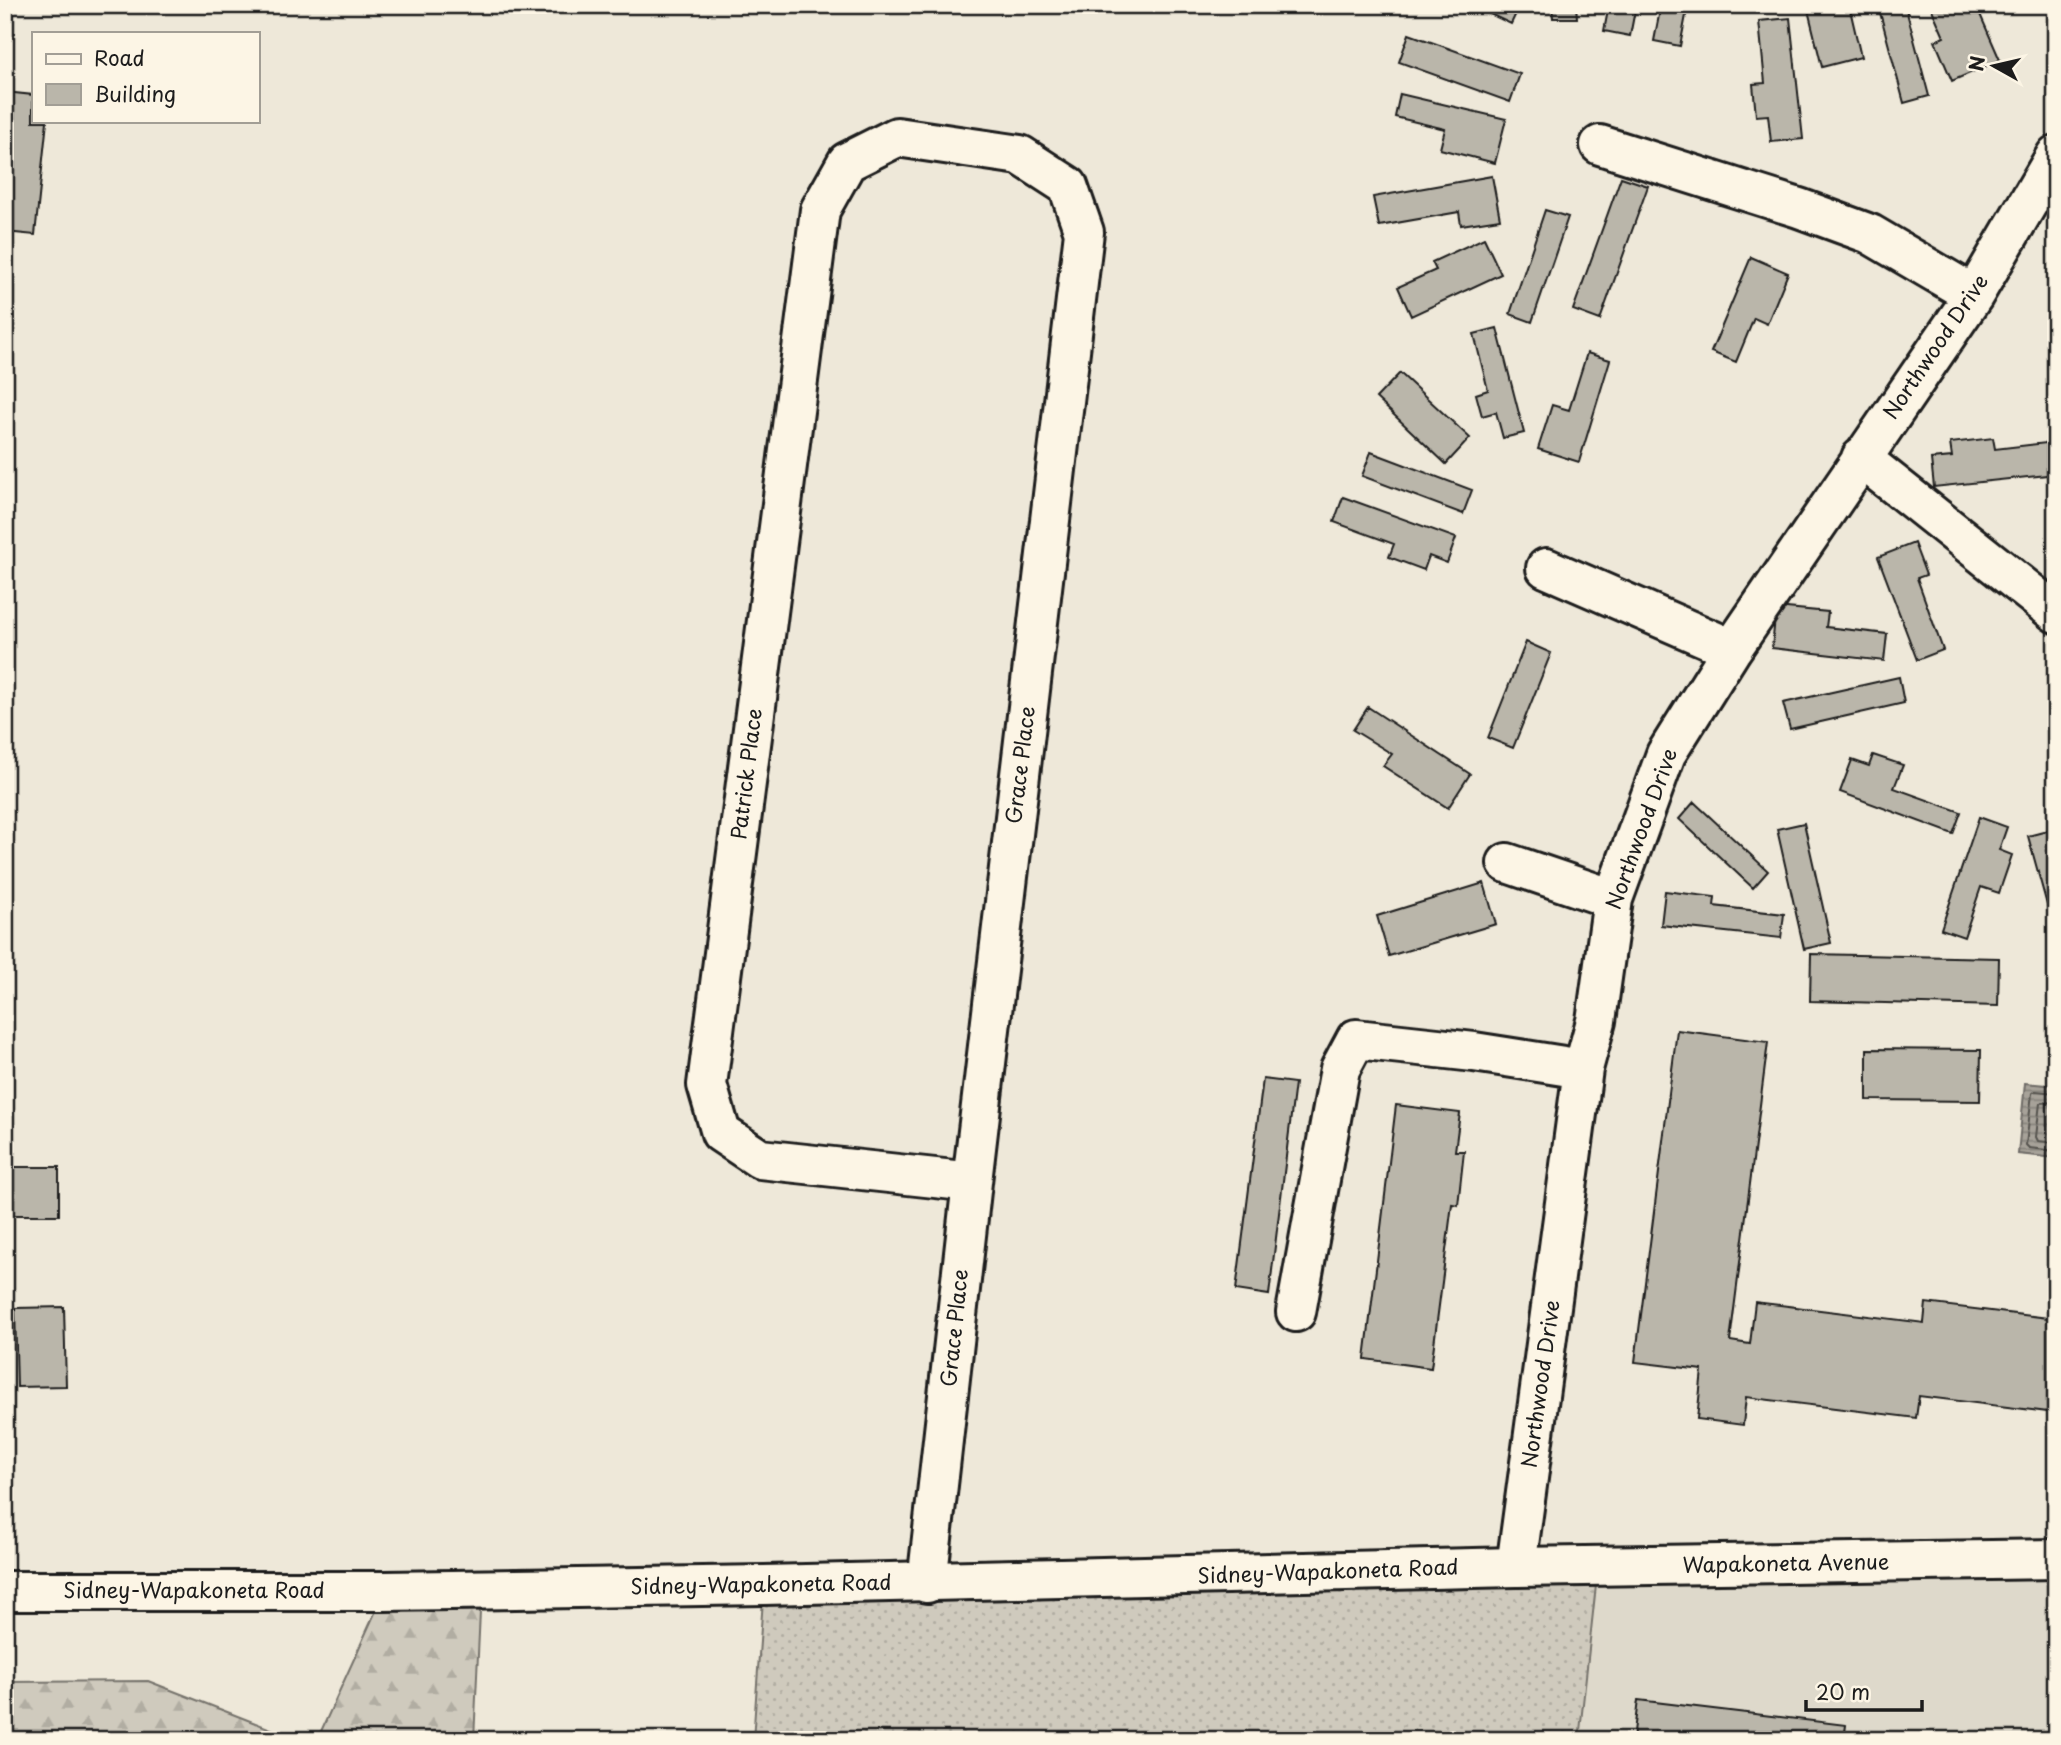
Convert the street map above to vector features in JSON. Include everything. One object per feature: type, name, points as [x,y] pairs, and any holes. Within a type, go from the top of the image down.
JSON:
[{"type":"street","name":"Grace Place","points":[[847,162],[897,137],[1020,155],[1068,186],[1084,232],[927,1583]]},
{"type":"street","points":[[1600,145],[1799,208],[1870,234],[1974,295]]},
{"type":"street","name":"Northwood Drive","points":[[1516,1567],[1583,1069],[1596,1021],[1613,899],[1665,754],[1732,649],[1974,295],[2056,155]]},
{"type":"street","name":"Patrick Place","points":[[847,162],[820,210],[707,1085],[721,1133],[761,1159],[972,1182]]},
{"type":"street","points":[[1861,458],[2056,613]]},
{"type":"street","points":[[1546,568],[1732,649]]},
{"type":"street","points":[[1507,863],[1613,899]]},
{"type":"street","points":[[1296,1312],[1340,1069],[1356,1039],[1474,1052],[1583,1069]]},
{"type":"street","name":"Wapakoneta Avenue","points":[[1516,1567],[2056,1559]]},
{"type":"street","name":"Sidney-Wapakoneta Road","points":[[5,1591],[385,1591],[927,1583],[1516,1567]]},
{"type":"shaded area","points":[[2056,1559],[2056,1740],[1579,1740],[1598,1567]]},
{"type":"green space","points":[[1598,1567],[1579,1740],[753,1740],[764,1585]]},
{"type":"green space","points":[[481,1590],[474,1740],[317,1740],[385,1591]]},
{"type":"green space","points":[[148,1681],[299,1740],[5,1740],[5,1682]]},
{"type":"water","points":[[2025,1083],[2056,1086],[2056,1158],[2018,1154]]},
{"type":"building","points":[[1471,5],[1520,5],[1511,24]]},
{"type":"building","points":[[1552,5],[1576,5],[1577,18],[1553,18]]},
{"type":"building","points":[[1609,5],[1636,5],[1630,36],[1604,31]]},
{"type":"building","points":[[1661,5],[1688,5],[1680,46],[1654,41]]},
{"type":"building","points":[[1822,5],[1849,5],[1861,57],[1822,67],[1808,10],[1823,7]]},
{"type":"building","points":[[1878,5],[1905,5],[1929,96],[1904,103]]},
{"type":"building","points":[[1930,5],[1976,5],[2000,60],[1952,81],[1935,41],[1944,37]]},
{"type":"building","points":[[1790,18],[1803,139],[1771,142],[1768,115],[1756,116],[1753,84],[1765,83],[1759,21]]},
{"type":"building","points":[[1409,34],[1520,74],[1510,102],[1399,62]]},
{"type":"building","points":[[5,92],[32,95],[32,122],[47,122],[35,235],[5,232]]},
{"type":"building","points":[[1400,94],[1506,119],[1495,163],[1440,149],[1445,129],[1395,117]]},
{"type":"building","points":[[1492,176],[1500,219],[1461,225],[1459,212],[1379,226],[1373,197]]},
{"type":"building","points":[[1621,177],[1648,186],[1600,320],[1573,310]]},
{"type":"building","points":[[1545,210],[1568,217],[1532,322],[1510,314]]},
{"type":"building","points":[[1484,238],[1501,274],[1411,316],[1398,287],[1436,270],[1432,262]]},
{"type":"building","points":[[1751,257],[1788,273],[1767,324],[1754,318],[1736,362],[1711,352]]},
{"type":"building","points":[[1497,328],[1524,433],[1503,438],[1496,412],[1482,416],[1476,394],[1488,390],[1474,334]]},
{"type":"building","points":[[1587,353],[1610,360],[1579,462],[1538,449],[1552,405],[1569,410]]},
{"type":"building","points":[[1400,373],[1470,438],[1446,464],[1376,398]]},
{"type":"building","points":[[1993,438],[1995,449],[2055,442],[2056,474],[1934,487],[1931,459],[1952,457],[1950,443]]},
{"type":"building","points":[[1371,452],[1472,490],[1463,514],[1362,476]]},
{"type":"building","points":[[1343,497],[1456,538],[1447,563],[1429,556],[1424,570],[1389,557],[1394,544],[1334,522]]},
{"type":"building","points":[[1914,543],[1926,575],[1917,578],[1943,650],[1917,660],[1878,557]]},
{"type":"building","points":[[1776,607],[1828,612],[1826,627],[1887,634],[1884,661],[1772,648]]},
{"type":"building","points":[[1526,642],[1551,653],[1513,748],[1488,738]]},
{"type":"building","points":[[1899,677],[1904,703],[1790,729],[1783,703]]},
{"type":"building","points":[[1368,707],[1470,774],[1448,808],[1383,766],[1392,754],[1353,730]]},
{"type":"building","points":[[1873,755],[1903,765],[1894,788],[1961,812],[1953,834],[1840,792],[1852,760],[1869,766]]},
{"type":"building","points":[[1694,802],[1768,871],[1753,888],[1679,819]]},
{"type":"building","points":[[1979,817],[2007,827],[1999,850],[2012,855],[1999,893],[1981,887],[1964,937],[1941,929]]},
{"type":"building","points":[[1804,823],[1831,943],[1804,949],[1777,829]]},
{"type":"building","points":[[2051,830],[2056,847],[2055,934],[2028,836]]},
{"type":"building","points":[[1484,883],[1496,924],[1389,956],[1377,916]]},
{"type":"building","points":[[1665,891],[1715,897],[1714,906],[1784,914],[1781,938],[1661,925]]},
{"type":"building","points":[[1811,954],[1999,958],[1998,1006],[1810,1001]]},
{"type":"building","points":[[1677,1030],[1768,1042],[1730,1341],[1750,1344],[1755,1302],[1924,1323],[1926,1303],[2056,1319],[2056,1413],[1919,1396],[1916,1418],[1746,1397],[1743,1425],[1697,1419],[1702,1370],[1635,1362]]},
{"type":"building","points":[[1867,1049],[1981,1050],[1980,1101],[1867,1100]]},
{"type":"building","points":[[1263,1079],[1295,1083],[1269,1295],[1236,1290]]},
{"type":"building","points":[[1396,1105],[1460,1113],[1455,1151],[1464,1151],[1458,1205],[1452,1204],[1431,1368],[1365,1359]]},
{"type":"building","points":[[5,1167],[59,1167],[59,1215],[5,1215]]},
{"type":"building","points":[[64,1307],[66,1386],[17,1387],[15,1308]]},
{"type":"building","points":[[1638,1700],[1846,1725],[1844,1740],[1633,1740]]}]
